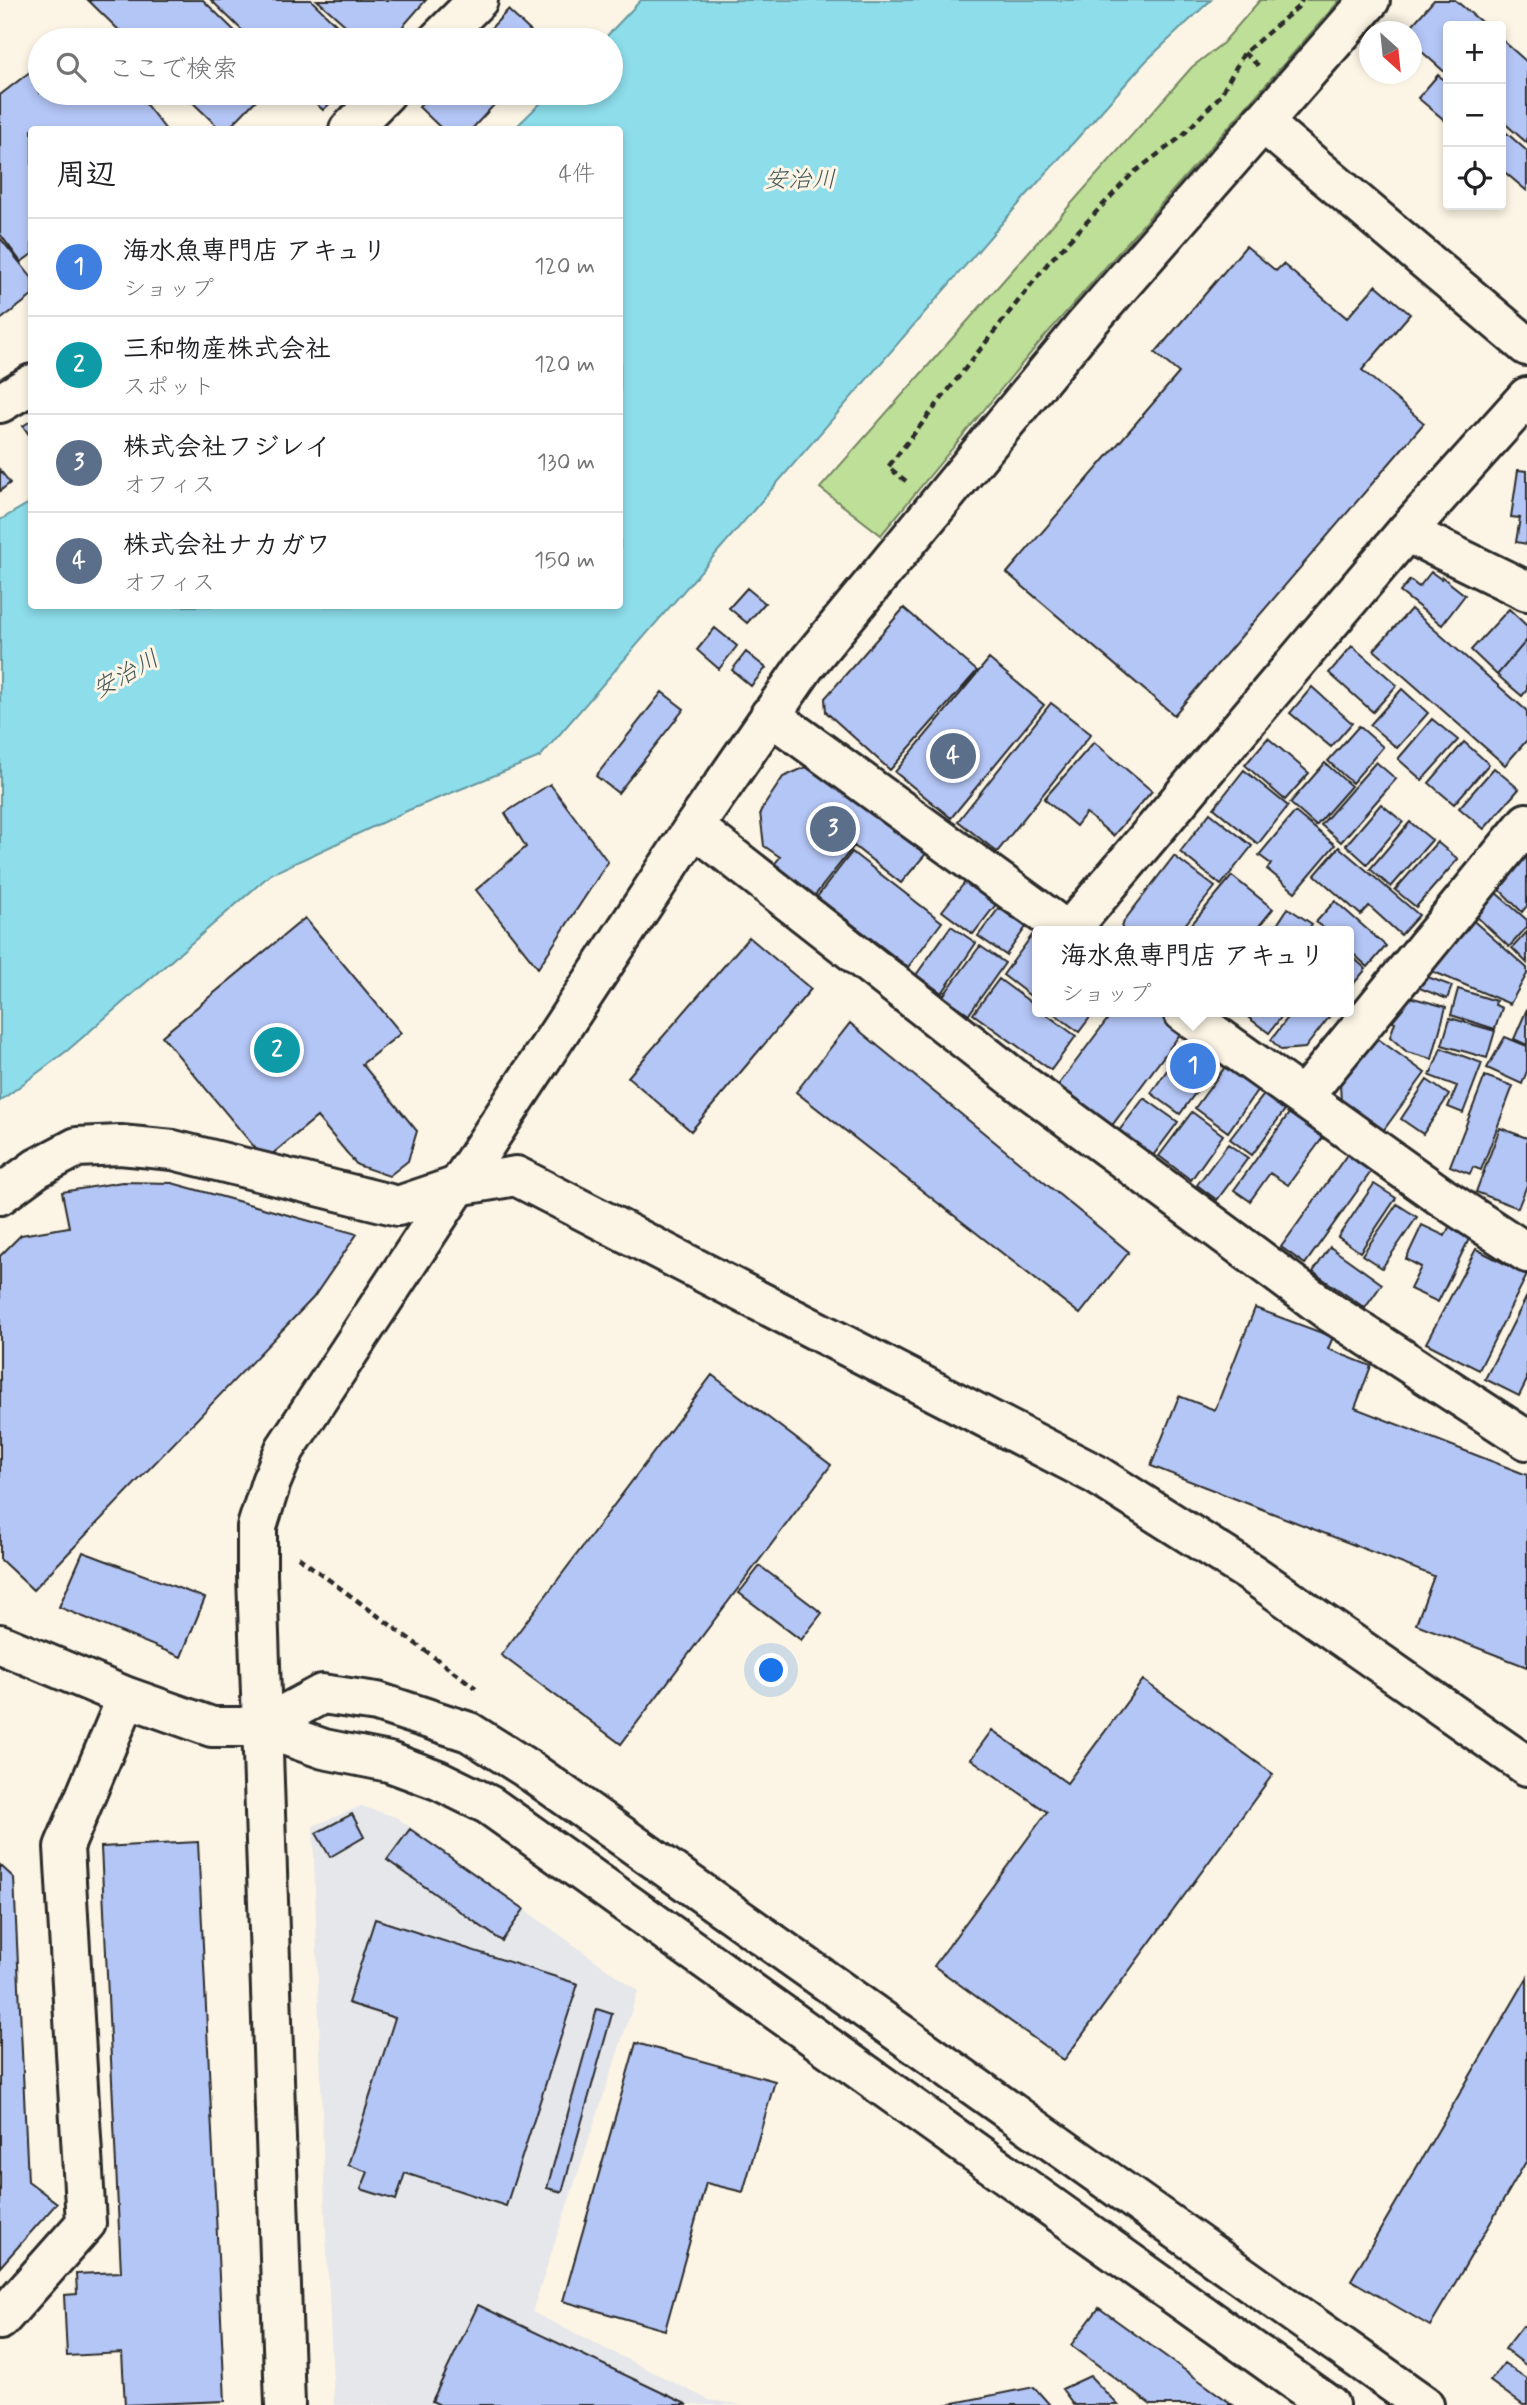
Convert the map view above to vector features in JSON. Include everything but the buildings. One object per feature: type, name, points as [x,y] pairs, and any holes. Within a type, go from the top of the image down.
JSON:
[{"type":"street","points":[[450,28],[478,0]]},
{"type":"street","points":[[285,2405],[261,1727],[257,1527],[285,1449],[694,827],[805,666],[1084,327],[1370,0]]},
{"type":"street","points":[[353,126],[374,105]]},
{"type":"street","points":[[1262,122],[1527,346]]},
{"type":"street","points":[[0,403],[28,386]]},
{"type":"street","points":[[1072,926],[1406,532],[1527,397]]},
{"type":"street","points":[[1406,532],[1527,591]]},
{"type":"street","points":[[771,715],[1061,926]]},
{"type":"street","points":[[1304,1096],[1527,823]]},
{"type":"street","points":[[694,827],[1018,1081],[1330,1312],[1527,1440]]},
{"type":"street","points":[[1190,1017],[1442,1197],[1527,1253]]},
{"type":"street","points":[[0,1195],[37,1168],[77,1147],[120,1145],[173,1150],[398,1206],[457,1186],[516,1176],[1095,1474],[1251,1573],[1527,1766]]},
{"type":"street","points":[[0,1644],[127,1697],[212,1727],[261,1727],[324,1749],[389,1762],[438,1780],[489,1805],[1329,2405]]},
{"type":"street","points":[[261,1727],[322,1694],[377,1702],[469,1732],[526,1768],[1424,2405]]},
{"type":"street","points":[[0,2320],[86,2223],[64,1847],[127,1697]]},
{"type":"path","points":[[937,506],[888,467],[1048,262],[1133,173],[1181,137],[1220,96],[1244,53],[1298,7],[1302,0]]},
{"type":"path","points":[[298,1557],[477,1689]]},
{"type":"shaded area","points":[[361,1806],[396,1817],[638,1991],[532,2312],[709,2400],[744,2405],[334,2405],[313,1826]]},
{"type":"green space","points":[[1260,0],[1340,0],[1039,343],[881,535],[820,488],[1192,67],[1223,43]]},
{"type":"water","name":"安治川","points":[[641,0],[1211,0],[1146,61],[1009,215],[540,757],[409,810],[271,874],[68,1050],[0,1101],[0,520],[28,504],[28,609],[623,609],[623,126],[517,126],[539,105],[623,105],[623,28],[614,28]]},
{"type":"place","name":"株式会社ナカガワ","points":[[953,756]]},
{"type":"place","name":"株式会社フジレイ","points":[[833,829]]},
{"type":"place","name":"三和物産株式会社","points":[[277,1050]]},
{"type":"place","name":"海水魚専門店 アキュリ","points":[[1193,1066]]}]
